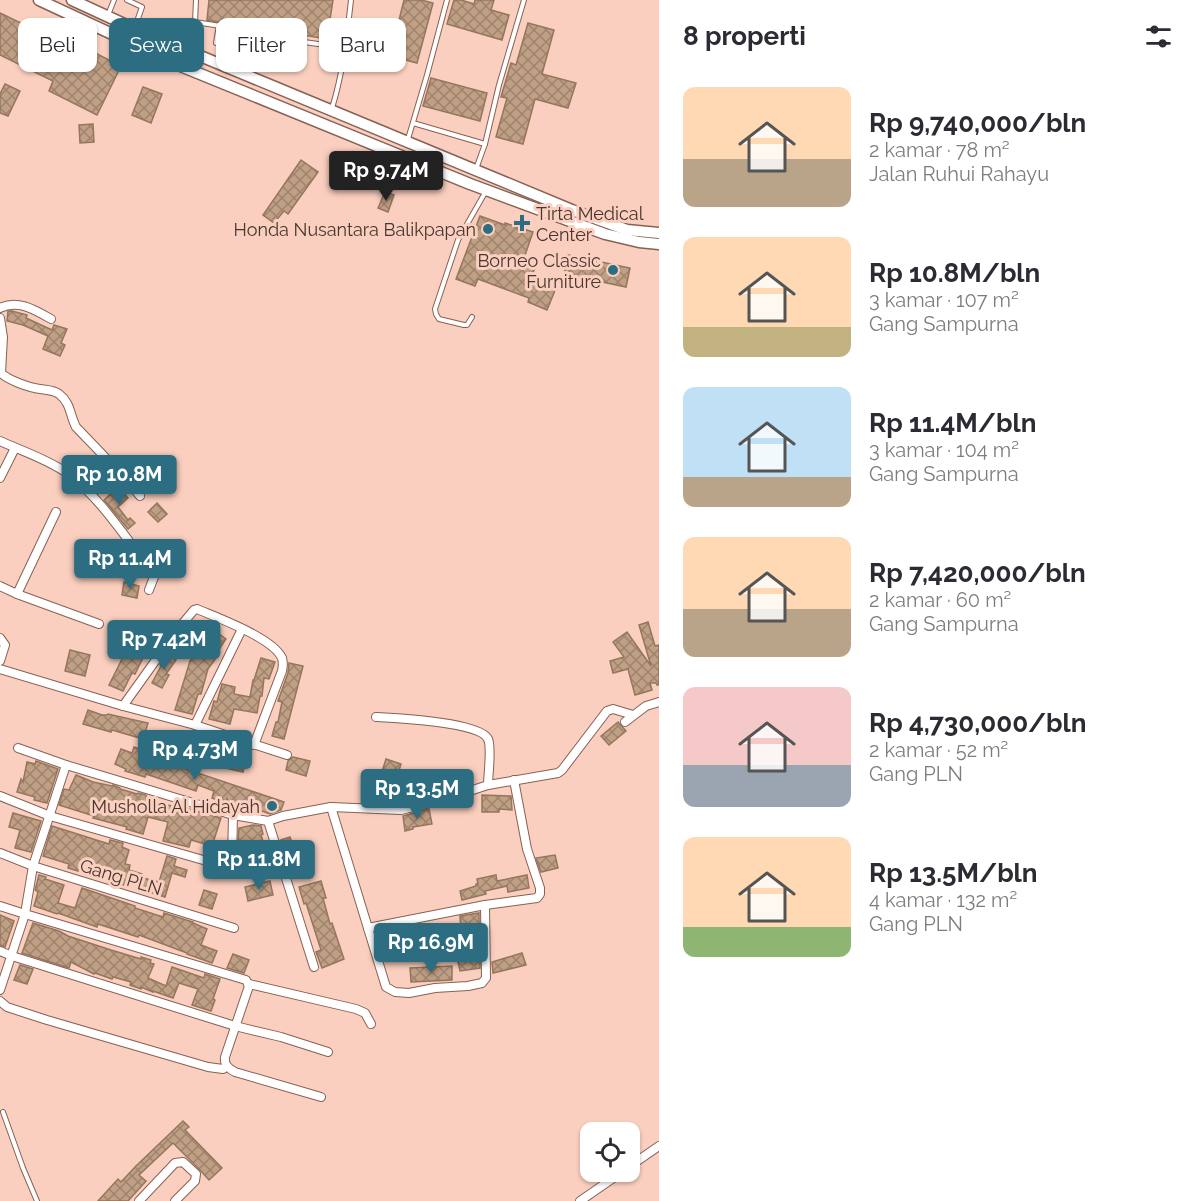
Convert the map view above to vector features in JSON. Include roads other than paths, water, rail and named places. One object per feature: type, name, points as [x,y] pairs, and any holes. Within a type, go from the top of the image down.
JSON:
[{"type":"main road","points":[[39,0],[183,67],[470,184],[605,234],[659,244]]},
{"type":"main road","points":[[72,0],[113,18]]},
{"type":"main road","points":[[204,57],[613,226],[638,232],[659,233]]},
{"type":"main road","points":[[470,184],[475,170]]},
{"type":"street","points":[[0,308],[10,304],[22,305],[51,319]]},
{"type":"street","points":[[0,318],[3,337],[1,373],[8,378],[38,389],[58,393],[70,409],[76,428],[123,475],[140,496]]},
{"type":"street","points":[[0,441],[68,473],[96,499],[152,571],[154,577],[149,590]]},
{"type":"street","points":[[0,478],[15,448]]},
{"type":"street","points":[[17,594],[56,512]]},
{"type":"street","points":[[0,586],[99,624]]},
{"type":"street","points":[[123,706],[178,629],[194,610],[199,610],[260,637],[283,659],[282,672],[254,745]]},
{"type":"street","points":[[195,725],[242,629]]},
{"type":"street","points":[[0,638],[5,645],[0,661]]},
{"type":"street","points":[[0,669],[195,725],[287,755]]},
{"type":"street","points":[[625,722],[646,706],[659,702]]},
{"type":"street","points":[[18,748],[66,765],[232,815],[268,821],[331,807],[400,810],[488,785],[553,774],[562,770],[609,710],[633,715]]},
{"type":"street","points":[[376,717],[449,724],[482,733],[487,737],[489,744],[488,785]]},
{"type":"street","points":[[0,990],[24,914],[33,866],[66,765]]},
{"type":"street","points":[[368,928],[485,905],[537,898],[540,888],[527,849],[514,780]]},
{"type":"street","points":[[0,796],[50,816],[224,866],[232,861],[232,815]]},
{"type":"street","points":[[331,807],[387,987],[390,990],[409,993],[482,983],[486,978],[485,905]]},
{"type":"street","points":[[268,821],[314,967]]},
{"type":"street","name":"Gang PLN","points":[[0,853],[33,866],[234,927]]},
{"type":"street","points":[[0,906],[244,979],[249,984],[356,1009],[365,1013],[371,1024]]},
{"type":"street","points":[[0,951],[235,1026],[328,1052]]},
{"type":"street","points":[[249,984],[225,1057],[227,1066],[236,1072],[321,1097]]},
{"type":"street","points":[[0,1001],[7,1007],[47,1020],[208,1067],[223,1069],[227,1066]]},
{"type":"street","points":[[640,1159],[659,1146]]},
{"type":"street","points":[[139,1201],[175,1163],[183,1162],[195,1174],[195,1182],[176,1201]]},
{"type":"street","points":[[580,1201],[608,1182]]},
{"type":"street","points":[[147,1193],[155,1201]]},
{"type":"lane","points":[[107,15],[114,0]]},
{"type":"lane","points":[[127,0],[142,7],[138,18]]},
{"type":"lane","points":[[195,18],[196,0]]},
{"type":"lane","points":[[349,18],[351,0]]},
{"type":"lane","points":[[407,142],[447,0]]},
{"type":"lane","points":[[475,170],[524,0]]},
{"type":"lane","points":[[331,111],[340,72]]},
{"type":"lane","points":[[413,123],[484,144]]},
{"type":"lane","points":[[472,317],[464,326],[439,319],[435,309],[459,240],[486,190]]},
{"type":"lane","points":[[3,1113],[37,1201]]},
{"type":"place","name":"Tirta Medical Center","points":[[522,223]]},
{"type":"place","name":"Honda Nusantara Balikpapan","points":[[488,229]]},
{"type":"place","name":"Borneo Classic Furniture","points":[[613,270]]},
{"type":"place","name":"Musholla Al Hidayah","points":[[272,806]]}]
